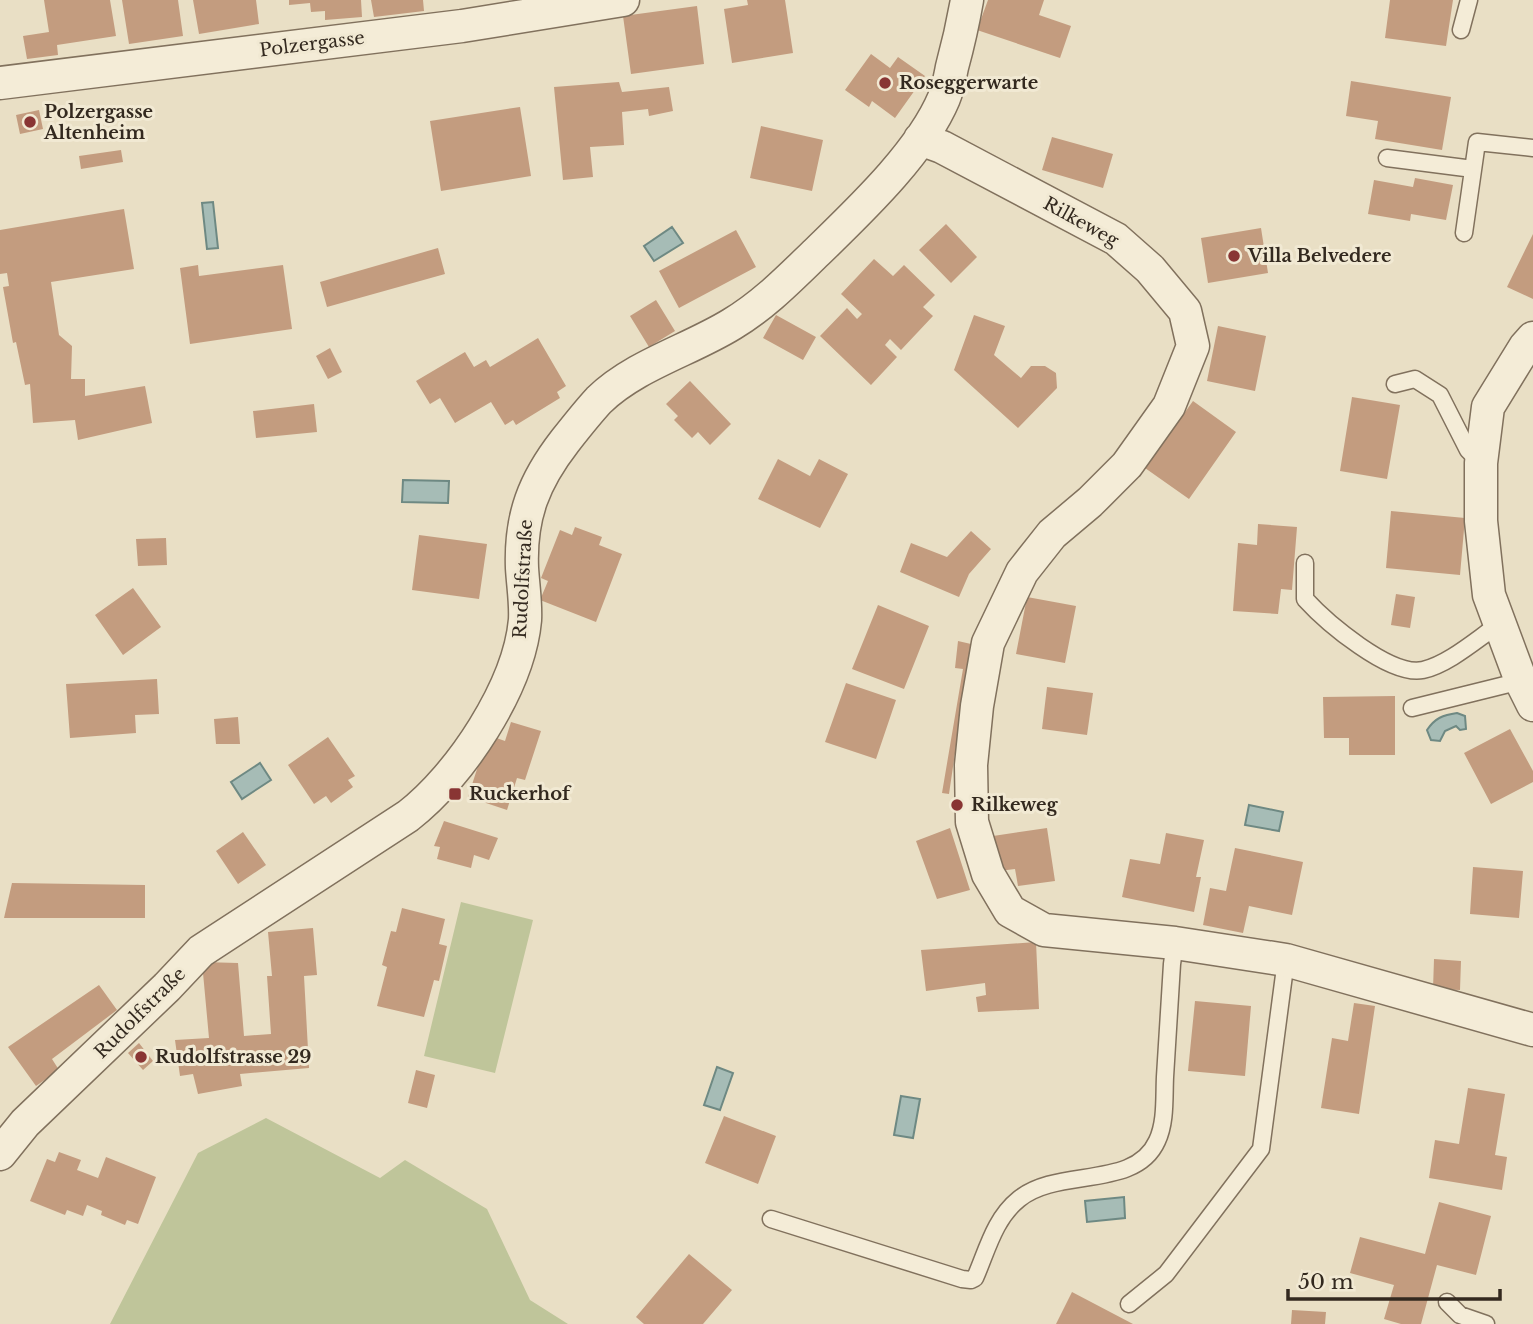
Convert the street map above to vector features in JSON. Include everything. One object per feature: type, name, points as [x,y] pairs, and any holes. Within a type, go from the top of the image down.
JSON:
[{"type":"street","name":"Polzergasse","points":[[0,83],[463,26],[623,0]]},
{"type":"street","name":"Rudolfstraße","points":[[0,1154],[25,1123],[167,988],[201,951],[428,801],[456,767],[486,722],[513,672],[525,621],[522,543],[524,521],[534,490],[564,443],[609,392],[639,372],[733,324],[761,305],[842,228],[882,185],[920,139],[945,98],[967,0]]},
{"type":"street","name":"Rilkeweg","points":[[920,139],[942,147],[1116,239],[1150,269],[1185,311],[1193,346],[1169,405],[1127,465],[1090,502],[1052,534],[1022,572],[988,643],[976,706],[971,765],[972,822],[988,874],[1010,911],[1044,930],[1175,943],[1286,960],[1533,1030]]},
{"type":"street","points":[[1527,693],[1498,625],[1489,595],[1481,522],[1480,463],[1488,407],[1524,347],[1533,338]]},
{"type":"lane","points":[[1461,30],[1469,0]]},
{"type":"lane","points":[[1464,233],[1477,142],[1533,148]]},
{"type":"lane","points":[[1387,158],[1473,169]]},
{"type":"lane","points":[[1395,384],[1415,379],[1440,395],[1468,450],[1480,463]]},
{"type":"lane","points":[[1305,563],[1305,599],[1345,636],[1394,666],[1422,670],[1455,654],[1498,625]]},
{"type":"lane","points":[[1412,708],[1527,693]]},
{"type":"lane","points":[[771,1219],[962,1279],[975,1278],[986,1245],[1001,1220],[1020,1198],[1055,1182],[1128,1169],[1150,1154],[1162,1129],[1175,943]]},
{"type":"lane","points":[[1129,1304],[1166,1274],[1261,1149],[1286,960]]},
{"type":"lane","points":[[1447,1302],[1460,1315],[1486,1324]]},
{"type":"green space","points":[[461,902],[533,920],[495,1073],[424,1056]]},
{"type":"green space","points":[[266,1118],[380,1178],[405,1160],[487,1209],[530,1300],[568,1324],[110,1324],[198,1153]]},
{"type":"water","points":[[213,202],[218,248],[207,249],[202,203]]},
{"type":"water","points":[[672,227],[683,243],[654,261],[644,246]]},
{"type":"water","points":[[403,480],[449,481],[448,503],[402,502]]},
{"type":"water","points":[[1457,713],[1465,716],[1466,729],[1460,730],[1456,726],[1445,731],[1440,741],[1431,740],[1427,730],[1433,723],[1443,716]]},
{"type":"water","points":[[260,763],[271,780],[242,799],[231,782]]},
{"type":"water","points":[[1249,805],[1283,812],[1279,831],[1245,825]]},
{"type":"water","points":[[717,1067],[733,1073],[720,1110],[704,1105]]},
{"type":"water","points":[[901,1096],[920,1099],[913,1138],[894,1135]]},
{"type":"water","points":[[1124,1197],[1125,1218],[1087,1222],[1085,1201]]},
{"type":"building","points":[[44,0],[110,0],[116,36],[57,45],[58,55],[27,59],[23,36],[49,32]]},
{"type":"building","points":[[122,0],[178,0],[183,36],[129,44]]},
{"type":"building","points":[[193,0],[256,0],[259,24],[199,34]]},
{"type":"building","points":[[289,0],[361,0],[362,17],[325,20],[325,11],[311,12],[310,3],[289,5]]},
{"type":"building","points":[[371,0],[423,0],[424,11],[374,17]]},
{"type":"building","points":[[747,0],[785,0],[793,53],[732,63],[724,9],[748,5]]},
{"type":"building","points":[[988,0],[1044,0],[1039,15],[1071,26],[1060,58],[977,30]]},
{"type":"building","points":[[1390,0],[1453,0],[1446,46],[1385,38]]},
{"type":"building","points":[[697,6],[704,64],[631,74],[623,16]]},
{"type":"building","name":"Roseggerwarte","points":[[871,54],[890,68],[898,57],[925,76],[895,118],[872,101],[869,107],[845,90]]},
{"type":"building","points":[[1351,81],[1451,97],[1442,150],[1375,139],[1378,121],[1346,116]]},
{"type":"building","points":[[619,82],[622,92],[669,87],[673,111],[649,116],[648,109],[622,112],[624,145],[590,147],[593,177],[563,180],[554,87]]},
{"type":"building","points":[[520,107],[531,176],[441,191],[430,121]]},
{"type":"building","name":"Polzergasse Altenheim","points":[[39,110],[43,129],[20,134],[16,115]]},
{"type":"building","points":[[761,126],[823,140],[812,191],[750,178]]},
{"type":"building","points":[[1052,137],[1113,154],[1103,188],[1042,170]]},
{"type":"building","points":[[121,150],[123,162],[81,169],[79,156]]},
{"type":"building","points":[[1415,178],[1453,185],[1446,220],[1411,214],[1410,221],[1368,214],[1374,180],[1413,187]]},
{"type":"building","points":[[124,209],[134,269],[51,282],[59,335],[72,346],[71,379],[85,379],[85,396],[145,386],[152,423],[78,440],[75,420],[33,423],[30,384],[25,385],[16,342],[13,343],[3,287],[9,286],[7,273],[0,274],[0,230]]},
{"type":"building","points":[[946,224],[977,257],[951,283],[919,250]]},
{"type":"building","name":"Villa Belvedere","points":[[1261,228],[1268,273],[1208,283],[1201,238]]},
{"type":"building","points":[[736,230],[756,267],[679,308],[659,271]]},
{"type":"building","points":[[1533,234],[1533,299],[1507,287]]},
{"type":"building","points":[[438,248],[445,274],[327,307],[320,282]]},
{"type":"building","points":[[874,259],[893,276],[904,265],[935,295],[923,307],[933,316],[901,350],[890,339],[885,345],[897,357],[871,385],[820,336],[847,308],[857,319],[862,314],[841,294]]},
{"type":"building","points":[[198,265],[199,276],[283,265],[292,329],[190,344],[180,268]]},
{"type":"building","points":[[656,300],[675,331],[649,347],[630,316]]},
{"type":"building","points":[[776,315],[816,337],[803,360],[763,338]]},
{"type":"building","points":[[974,315],[1005,326],[994,355],[1021,378],[1031,366],[1045,366],[1056,373],[1057,388],[1018,428],[954,370]]},
{"type":"building","points":[[1218,326],[1266,336],[1255,391],[1207,381]]},
{"type":"building","points":[[538,338],[566,386],[557,392],[560,398],[516,425],[513,420],[505,425],[491,402],[455,423],[440,398],[430,404],[416,381],[465,352],[474,367],[486,360],[490,367]]},
{"type":"building","points":[[330,348],[342,372],[328,379],[316,356]]},
{"type":"building","points":[[690,381],[731,424],[710,445],[698,432],[692,438],[674,420],[678,416],[666,404]]},
{"type":"building","points":[[1352,397],[1400,405],[1387,479],[1340,471]]},
{"type":"building","points":[[1193,401],[1236,432],[1189,499],[1145,468]]},
{"type":"building","points":[[314,404],[317,432],[256,438],[253,411]]},
{"type":"building","points":[[778,459],[810,476],[819,459],[848,474],[820,528],[758,499]]},
{"type":"building","points":[[1391,511],[1465,518],[1460,575],[1386,568]]},
{"type":"building","points":[[1258,524],[1297,527],[1292,590],[1281,589],[1278,614],[1233,611],[1238,543],[1257,545]]},
{"type":"building","points":[[575,527],[602,537],[599,545],[622,554],[596,622],[540,600],[548,581],[541,578],[560,530],[572,535]]},
{"type":"building","points":[[971,531],[991,549],[969,574],[959,597],[900,572],[911,543],[947,557]]},
{"type":"building","points":[[419,535],[487,544],[479,599],[412,590]]},
{"type":"building","points":[[166,538],[167,565],[138,566],[136,539]]},
{"type":"building","points":[[133,588],[161,627],[123,655],[95,615]]},
{"type":"building","points":[[1396,594],[1415,597],[1410,628],[1391,625]]},
{"type":"building","points":[[1027,597],[1076,606],[1065,663],[1016,654]]},
{"type":"building","points":[[878,605],[929,626],[904,689],[852,669]]},
{"type":"building","points":[[958,641],[971,644],[949,794],[942,793],[963,669],[955,668]]},
{"type":"building","points":[[157,679],[159,714],[135,715],[136,733],[70,738],[66,684]]},
{"type":"building","points":[[846,683],[896,700],[876,759],[825,742]]},
{"type":"building","points":[[1047,687],[1093,693],[1087,735],[1042,729]]},
{"type":"building","points":[[1395,696],[1395,755],[1349,755],[1349,738],[1324,738],[1323,697]]},
{"type":"building","points":[[238,717],[240,744],[216,744],[214,719]]},
{"type":"building","points":[[511,722],[541,731],[525,780],[517,778],[507,810],[468,797],[488,735],[505,741]]},
{"type":"building","points":[[1510,729],[1533,771],[1533,782],[1491,804],[1464,753]]},
{"type":"building","points":[[328,737],[355,776],[348,780],[353,787],[331,803],[326,796],[314,804],[288,765]]},
{"type":"building","points":[[444,821],[498,838],[489,860],[474,855],[471,868],[437,859],[440,847],[434,846]]},
{"type":"building","points":[[950,828],[970,890],[937,899],[916,841]]},
{"type":"building","points":[[1047,828],[1055,881],[1018,886],[1015,869],[999,871],[993,836]]},
{"type":"building","points":[[243,832],[266,865],[238,884],[216,851]]},
{"type":"building","points":[[1166,833],[1204,840],[1196,877],[1201,877],[1194,912],[1122,897],[1130,859],[1160,864]]},
{"type":"building","points":[[1235,848],[1303,862],[1292,915],[1249,906],[1243,933],[1203,925],[1210,888],[1226,891]]},
{"type":"building","points":[[1473,867],[1523,871],[1519,918],[1470,914]]},
{"type":"building","points":[[12,883],[145,885],[145,918],[4,918]]},
{"type":"building","points":[[402,908],[445,919],[439,944],[447,946],[439,981],[434,980],[424,1017],[377,1006],[387,967],[382,965],[391,931],[396,932]]},
{"type":"building","points":[[313,928],[317,975],[304,976],[309,1068],[240,1074],[242,1086],[198,1094],[193,1074],[180,1076],[175,1040],[209,1038],[202,962],[238,963],[244,1036],[271,1034],[267,976],[272,976],[268,932]]},
{"type":"building","points":[[1036,942],[1039,1009],[978,1012],[976,997],[986,995],[985,983],[926,991],[921,950]]},
{"type":"building","points":[[1434,959],[1461,961],[1460,990],[1433,989]]},
{"type":"building","points":[[99,985],[117,1010],[52,1059],[59,1070],[36,1086],[8,1047]]},
{"type":"building","points":[[1195,1001],[1251,1006],[1245,1076],[1188,1071]]},
{"type":"building","points":[[1354,1003],[1375,1006],[1359,1114],[1321,1108],[1332,1038],[1348,1041]]},
{"type":"building","name":"Rudolfstrasse 29","points":[[139,1043],[153,1061],[143,1070],[128,1053]]},
{"type":"building","points":[[416,1070],[435,1075],[427,1108],[408,1103]]},
{"type":"building","points":[[1468,1088],[1505,1094],[1495,1155],[1507,1157],[1502,1190],[1429,1178],[1435,1140],[1459,1144]]},
{"type":"building","points":[[724,1116],[776,1136],[758,1184],[705,1163]]},
{"type":"building","points":[[59,1152],[81,1160],[77,1170],[98,1178],[106,1157],[156,1177],[138,1224],[127,1220],[125,1225],[101,1215],[102,1211],[87,1205],[83,1216],[67,1210],[65,1215],[30,1201],[47,1159],[55,1162]]},
{"type":"building","points":[[1439,1202],[1491,1216],[1476,1275],[1437,1265],[1421,1324],[1401,1324],[1384,1319],[1394,1285],[1350,1273],[1360,1237],[1425,1254]]},
{"type":"building","points":[[689,1254],[732,1290],[703,1324],[644,1324],[636,1317]]},
{"type":"building","points":[[1072,1292],[1133,1324],[1056,1324]]},
{"type":"building","points":[[1292,1310],[1326,1312],[1325,1324],[1291,1324]]},
{"type":"place","name":"Roseggerwarte","points":[[885,83]]},
{"type":"place","name":"Polzergasse Altenheim","points":[[30,122]]},
{"type":"place","name":"Villa Belvedere","points":[[1234,256]]},
{"type":"place","name":"Ruckerhof","points":[[455,794]]},
{"type":"place","name":"Rilkeweg","points":[[957,805]]},
{"type":"place","name":"Rudolfstrasse 29","points":[[141,1057]]}]
